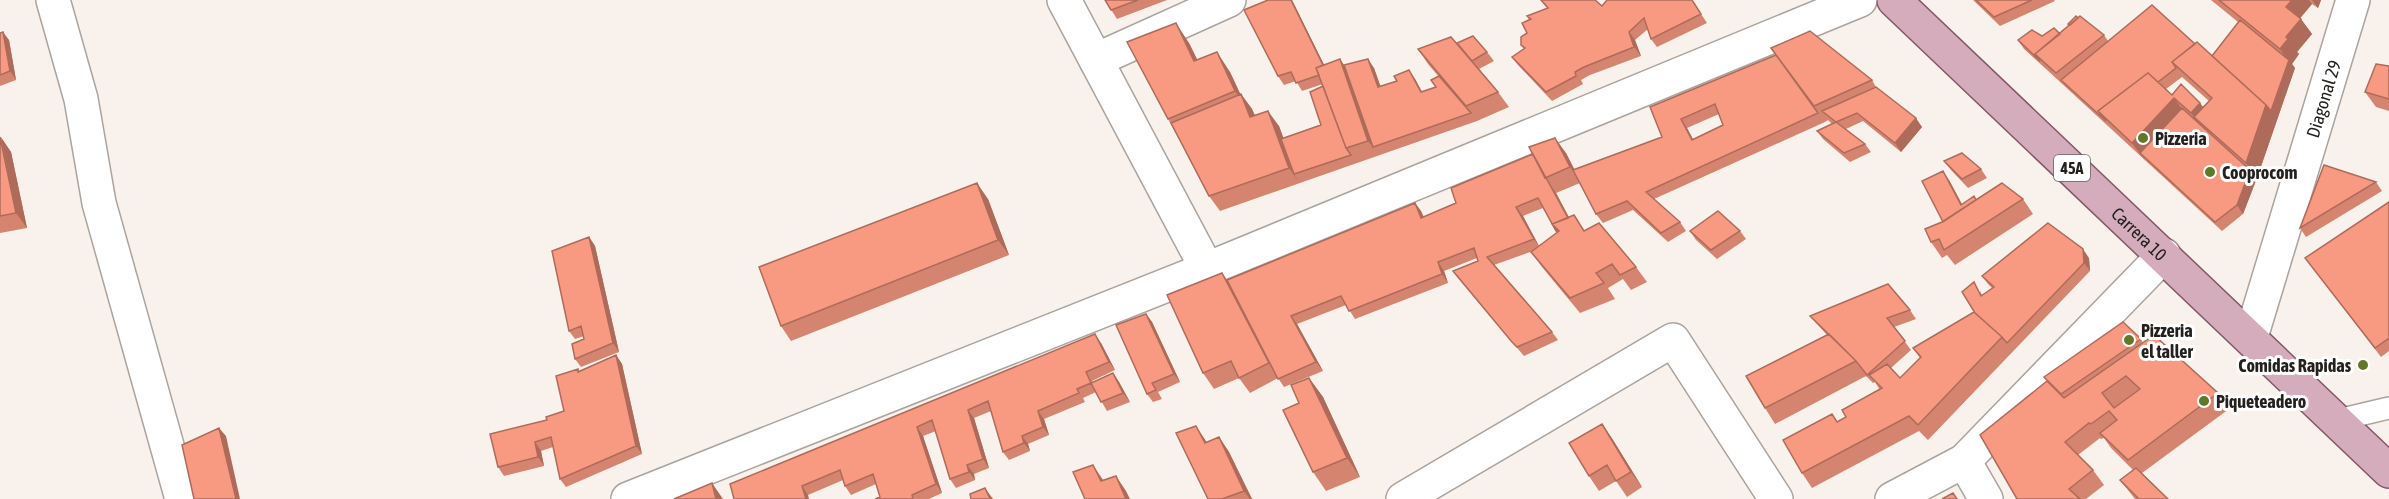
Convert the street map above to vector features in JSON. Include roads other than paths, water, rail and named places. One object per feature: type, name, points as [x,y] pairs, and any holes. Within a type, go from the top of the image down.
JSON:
[{"type":"main road","name":"Carrera 10","points":[[1894,0],[2251,336],[2334,421],[2388,468]]},
{"type":"street","points":[[53,0],[81,99],[99,203],[182,499]]},
{"type":"street","points":[[1064,0],[1207,268]]},
{"type":"street","points":[[1096,60],[1229,0]]},
{"type":"street","points":[[628,499],[1207,268],[1860,0]]},
{"type":"street","name":"Diagonal 29","points":[[2251,336],[2353,0]]},
{"type":"street","points":[[1892,499],[1964,461],[2164,255]]},
{"type":"street","points":[[1403,499],[1673,340],[1776,499]]},
{"type":"street","points":[[1964,461],[1986,499]]},
{"type":"lane","points":[[2334,421],[2389,408]]},
{"type":"place","name":"Pizzeria","points":[[2143,138]]},
{"type":"place","name":"Cooprocom","points":[[2210,172]]},
{"type":"place","name":"Pizzeria el taller","points":[[2129,340]]},
{"type":"place","name":"Comidas Rapidas","points":[[2363,365]]},
{"type":"place","name":"Piqueteadero","points":[[2204,401]]}]
